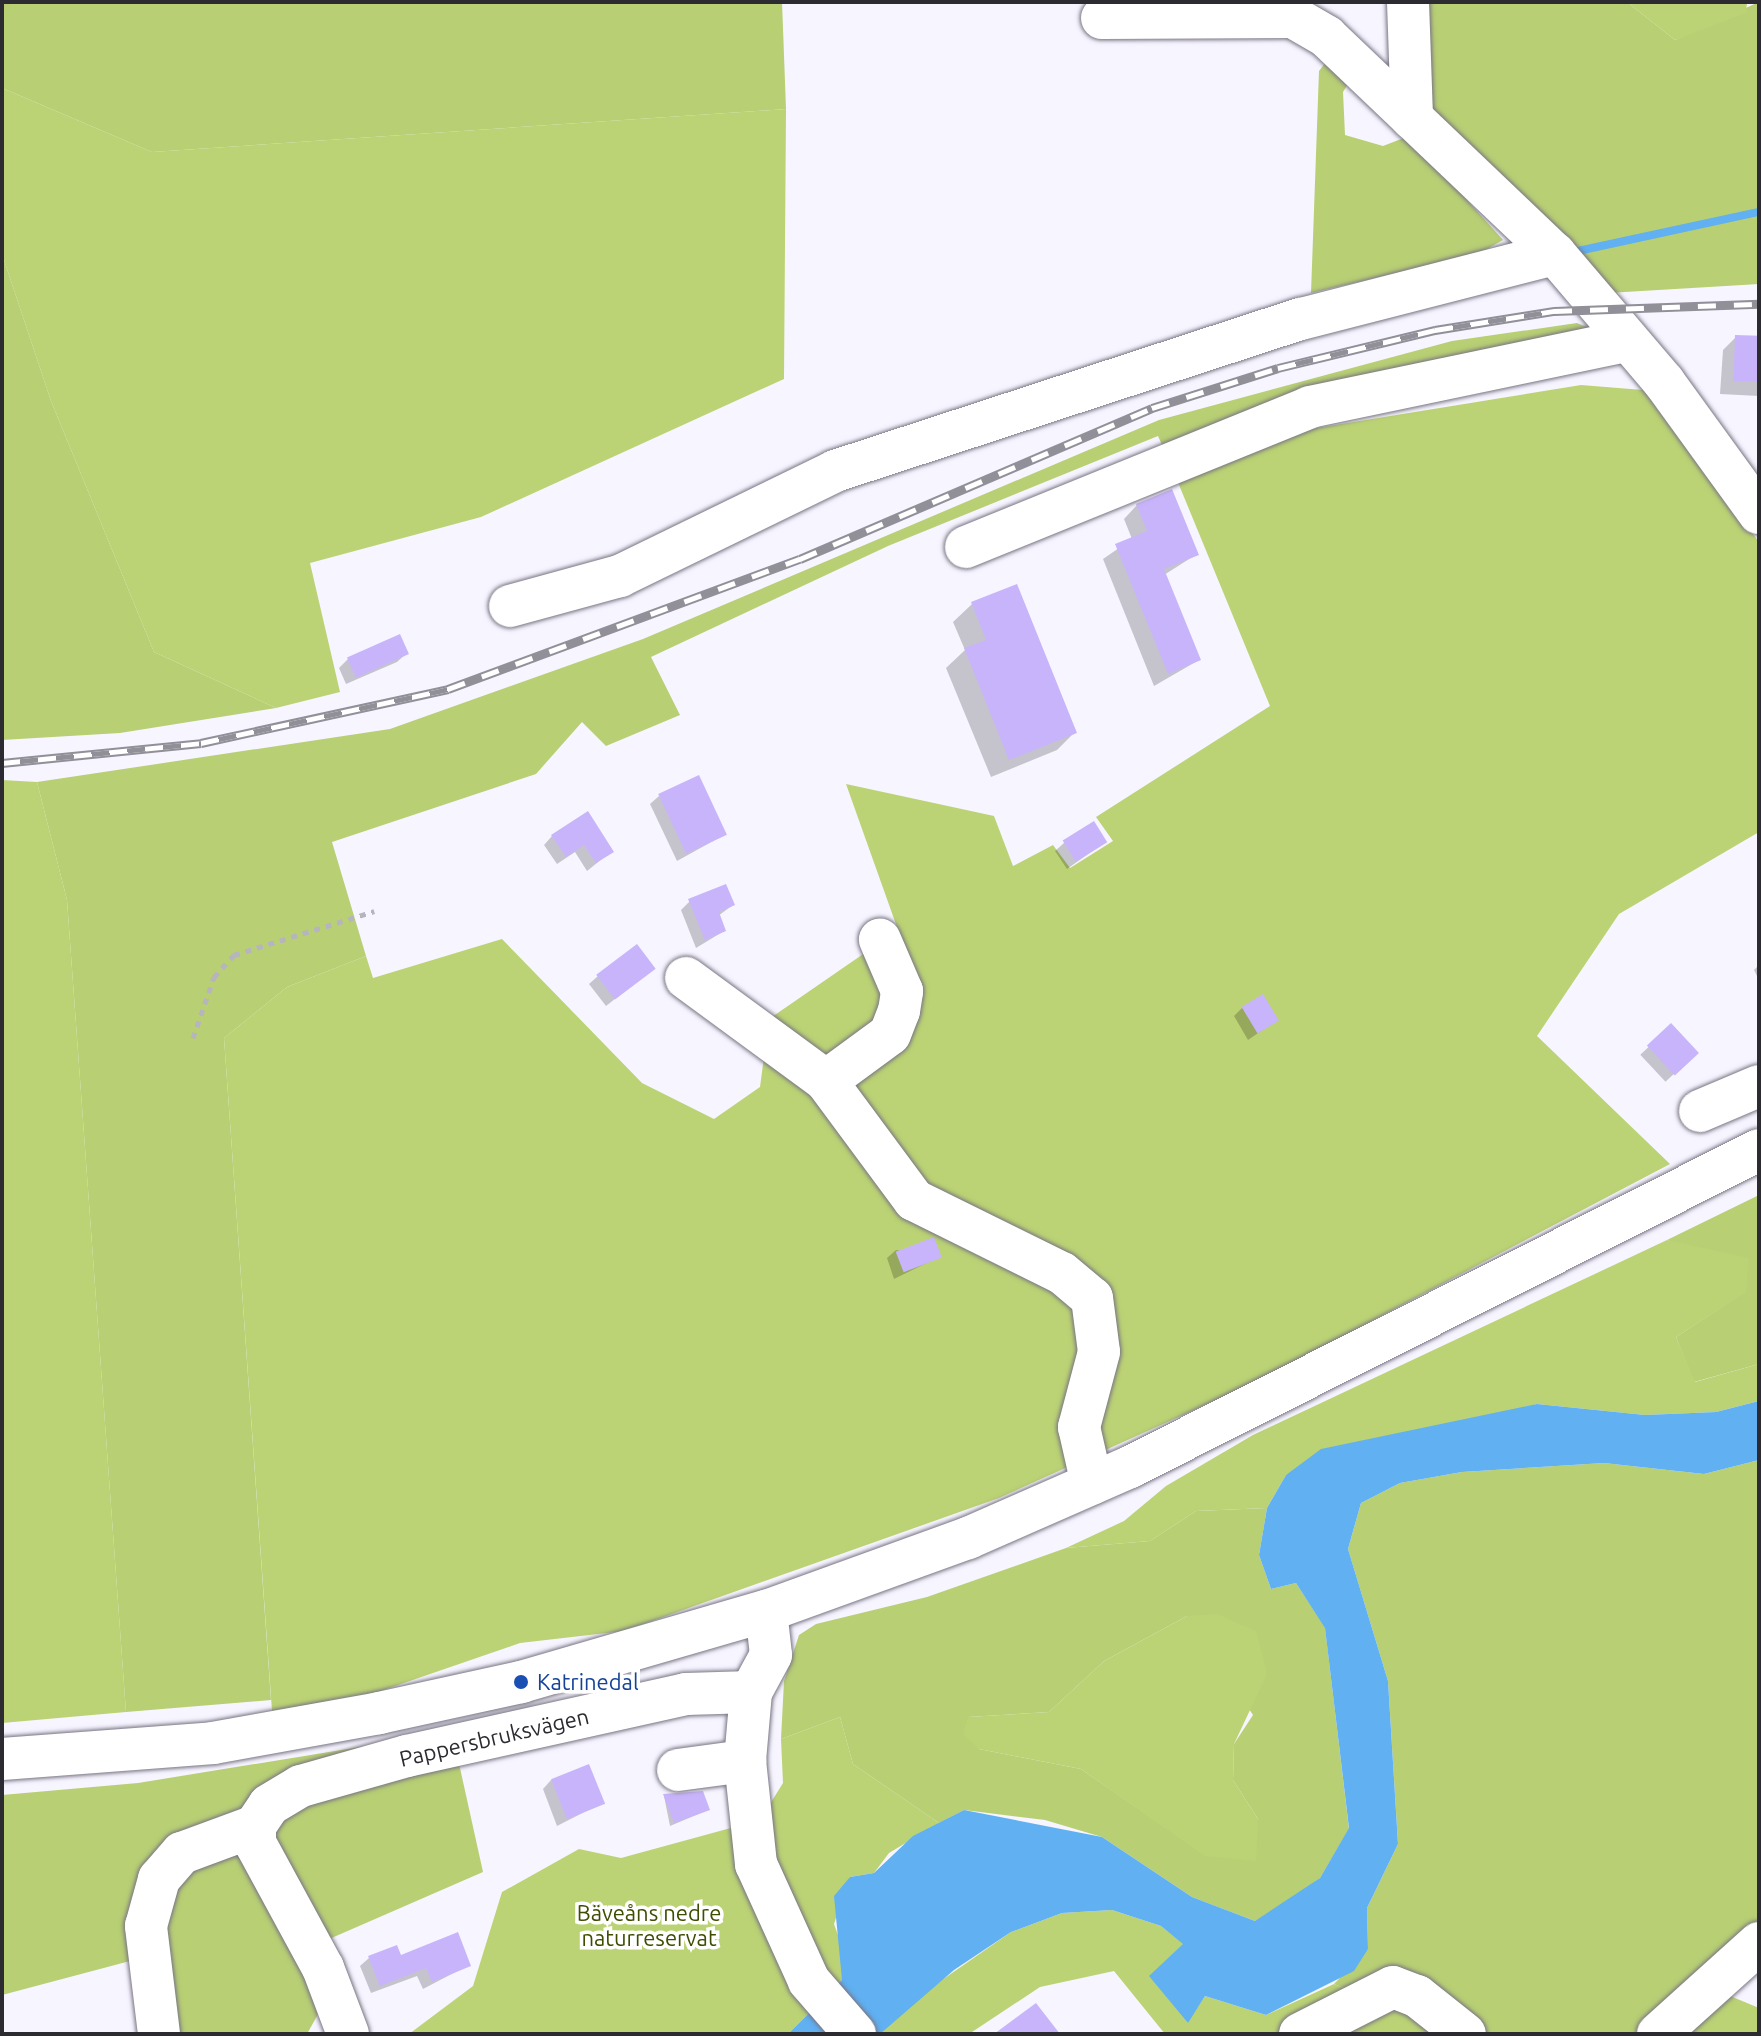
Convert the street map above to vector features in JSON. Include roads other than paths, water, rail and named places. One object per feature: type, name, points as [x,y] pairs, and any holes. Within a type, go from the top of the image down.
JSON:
[{"type":"street","points":[[1408,2],[1412,118]]},
{"type":"street","points":[[1102,18],[1293,17],[1327,37],[1555,254],[1627,341],[1759,513]]},
{"type":"street","points":[[510,606],[620,576],[835,471],[1301,319],[1555,254]]},
{"type":"street","points":[[966,547],[1310,407],[1627,341]]},
{"type":"street","points":[[826,1081],[890,1034],[899,1011],[902,991],[880,940]]},
{"type":"street","points":[[686,978],[826,1081],[914,1200],[1062,1273],[1092,1298],[1099,1352],[1079,1427],[1092,1484]]},
{"type":"street","points":[[1700,1111],[1759,1086]]},
{"type":"street","points":[[2,1759],[213,1743],[379,1713],[521,1682],[766,1611],[1092,1484],[1759,1150]]},
{"type":"street","points":[[766,1611],[771,1655],[751,1692],[745,1761],[756,1864],[809,1981],[855,2034]]},
{"type":"street","name":"Pappersbruksvägen","points":[[159,2034],[146,1926],[159,1879],[182,1853],[255,1826],[269,1805],[301,1786],[407,1756],[686,1694],[751,1692]]},
{"type":"street","points":[[678,1770],[745,1761]]},
{"type":"street","points":[[255,1826],[255,1843],[323,1968],[348,2034]]},
{"type":"street","points":[[1658,2034],[1759,1943]]},
{"type":"street","points":[[1300,2034],[1393,1987],[1417,1996],[1465,2034]]},
{"type":"water","points":[[1759,1401],[1759,1460],[1704,1474],[1604,1463],[1462,1472],[1400,1483],[1361,1503],[1348,1549],[1388,1681],[1398,1844],[1367,1908],[1368,1949],[1354,1971],[1266,2015],[1205,1996],[1188,2023],[1149,1976],[1183,1944],[1161,1926],[1112,1910],[1062,1913],[1011,1932],[954,1970],[880,2034],[788,2034],[842,1980],[834,1896],[850,1877],[874,1873],[913,1836],[964,1810],[1102,1837],[1192,1897],[1255,1921],[1320,1878],[1349,1828],[1325,1628],[1296,1583],[1271,1589],[1259,1555],[1267,1508],[1286,1475],[1321,1449],[1537,1404],[1645,1415],[1716,1412]]},
{"type":"waterway","points":[[1578,251],[1759,212]]},
{"type":"railway","points":[[2,763],[201,743],[448,689],[800,559],[1152,408],[1278,368],[1435,330],[1554,311],[1759,304]]},
{"type":"place","name":"Katrinedal","points":[[521,1682]]},
{"type":"park label","name":"Bäveåns nedre naturreservat","points":[[649,1924]]}]
